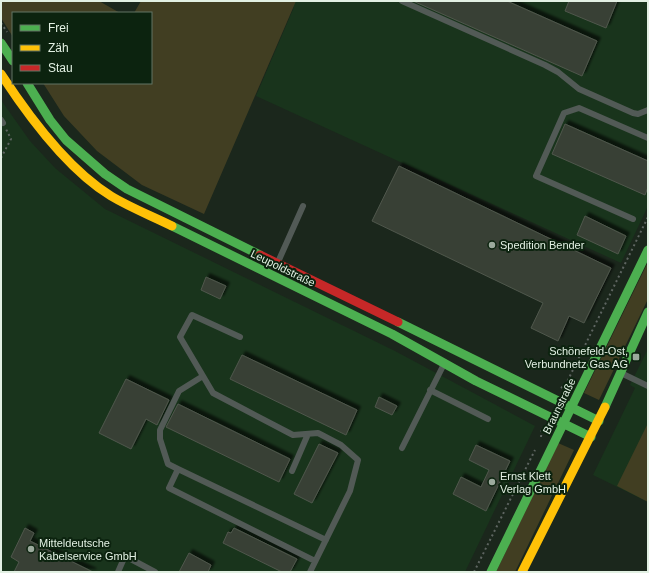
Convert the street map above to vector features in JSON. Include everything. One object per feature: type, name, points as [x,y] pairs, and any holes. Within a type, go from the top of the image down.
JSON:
[{"type":"main road","points":[[1,44],[12,60]]},
{"type":"main road","name":"Leupoldstraße","points":[[1,74],[42,132],[62,155],[86,177],[111,196],[392,334],[444,364],[591,437]]},
{"type":"main road","name":"Leupoldstraße","points":[[28,84],[50,120],[61,134],[77,151],[107,176],[148,200],[599,421]]},
{"type":"main road","name":"Braunstraße","points":[[491,572],[648,250]]},
{"type":"main road","points":[[522,572],[599,421],[648,312]]},
{"type":"lane","points":[[402,1],[545,65],[586,92],[634,113],[638,114],[648,110]]},
{"type":"lane","points":[[633,219],[536,176],[564,113],[579,108],[648,138]]},
{"type":"lane","points":[[277,264],[303,206]]},
{"type":"lane","points":[[240,337],[192,315],[180,337],[213,393],[293,435],[318,433],[335,442],[358,460],[350,491],[310,572]]},
{"type":"lane","points":[[402,448],[444,364]]},
{"type":"lane","points":[[620,372],[648,386]]},
{"type":"lane","points":[[203,376],[179,391],[160,430],[160,439],[168,464],[326,540]]},
{"type":"lane","points":[[430,390],[488,419]]},
{"type":"lane","points":[[292,471],[308,434]]},
{"type":"lane","points":[[178,469],[168,488],[315,561]]},
{"type":"lane","points":[[118,572],[125,556],[155,572]]},
{"type":"path","points":[[1,158],[11,139],[2,121]]},
{"type":"path","points":[[557,389],[566,384],[648,217]]},
{"type":"path","points":[[539,440],[542,430]]},
{"type":"path","points":[[474,572],[537,444]]},
{"type":"shaded area","points":[[1,1],[99,1],[118,12],[12,12],[12,35],[1,18]]},
{"type":"shaded area","points":[[141,1],[296,1],[204,214],[142,185],[97,151],[64,116],[44,84],[152,84],[152,12],[135,12]]},
{"type":"shaded area","points":[[281,1],[648,1],[648,206],[621,263],[256,96],[294,7]]},
{"type":"shaded area","points":[[1,100],[30,141],[55,168],[105,209],[395,351],[535,426],[465,572],[1,572]]},
{"type":"shaded area","points":[[648,262],[648,299],[599,400],[584,393]]},
{"type":"shaded area","points":[[648,349],[648,502],[593,475],[635,388],[630,385]]},
{"type":"shaded area","points":[[648,423],[648,502],[617,486]]},
{"type":"shaded area","points":[[558,443],[574,450],[515,572],[496,572]]},
{"type":"building","points":[[413,1],[507,1],[597,41],[582,76]]},
{"type":"building","points":[[569,1],[617,1],[606,28],[565,11]]},
{"type":"building","points":[[565,124],[648,161],[648,187],[645,195],[552,154]]},
{"type":"building","name":"Spedition Bender","points":[[399,166],[611,268],[584,323],[569,316],[558,341],[531,328],[543,303],[372,221]]},
{"type":"building","points":[[585,216],[626,236],[618,254],[577,235]]},
{"type":"building","points":[[206,277],[226,286],[220,299],[201,290]]},
{"type":"building","points":[[242,355],[357,410],[346,435],[230,379]]},
{"type":"building","points":[[126,379],[169,400],[157,425],[146,419],[131,449],[99,433]]},
{"type":"building","points":[[379,397],[397,406],[392,415],[375,407]]},
{"type":"building","points":[[178,404],[290,459],[279,482],[166,427]]},
{"type":"building","points":[[319,444],[338,453],[312,503],[294,494]]},
{"type":"building","name":"Ernst Klett Verlag GmbH","points":[[476,445],[510,461],[486,511],[453,494],[461,477],[481,487],[489,470],[469,460]]},
{"type":"building","name":"Mitteldeutsche Kabelservice GmbH","points":[[25,528],[34,533],[30,541],[93,572],[14,572],[19,562],[11,557]]},
{"type":"building","points":[[234,528],[297,559],[290,572],[282,572],[223,543],[228,532],[231,533]]},
{"type":"building","points":[[189,553],[211,565],[208,572],[179,572]]},
{"type":"traffic: fast","points":[[1,43],[12,60]]},
{"type":"traffic: fast","points":[[28,84],[50,120],[66,140],[105,174],[127,189],[260,255]]},
{"type":"traffic: fast","points":[[172,226],[392,334],[476,381],[591,437]]},
{"type":"traffic: fast","points":[[491,572],[648,250]]},
{"type":"traffic: fast","points":[[605,407],[648,312]]},
{"type":"traffic: fast","points":[[398,322],[599,421]]},
{"type":"traffic: slow","points":[[1,74],[50,141],[79,172],[111,196],[172,226]]},
{"type":"traffic: slow","points":[[522,572],[605,407]]},
{"type":"traffic: jam","points":[[260,255],[398,322]]},
{"type":"place","name":"Spedition Bender","points":[[492,245]]},
{"type":"place","name":"Schönefeld-Ost, Verbundnetz Gas AG","points":[[636,357]]},
{"type":"place","name":"Ernst Klett Verlag GmbH","points":[[492,482]]},
{"type":"place","name":"Mitteldeutsche Kabelservice GmbH","points":[[31,549]]}]
